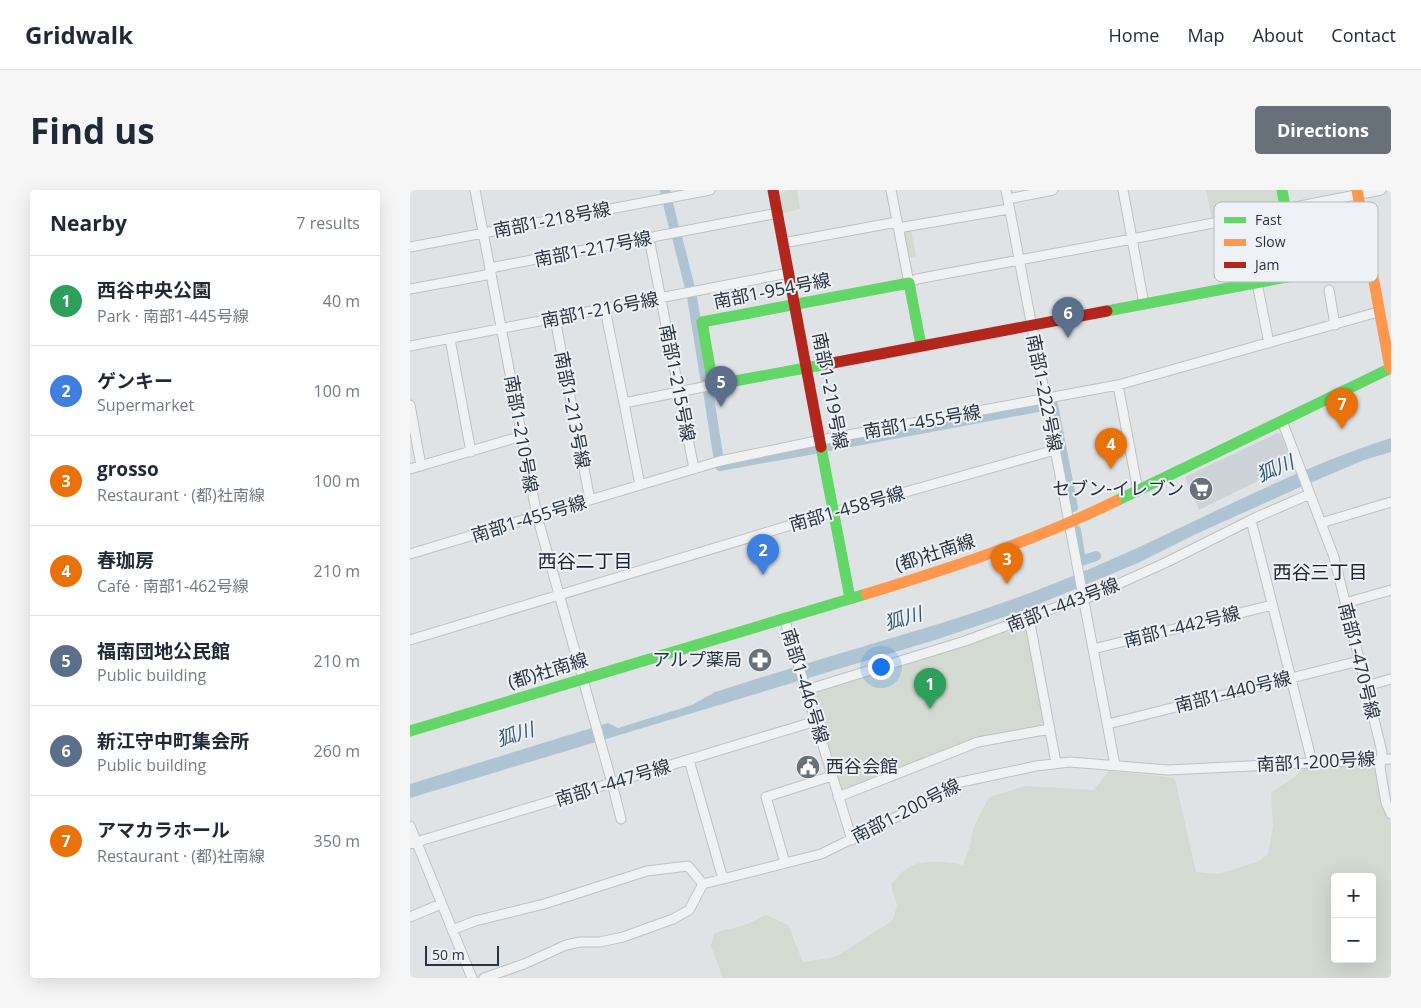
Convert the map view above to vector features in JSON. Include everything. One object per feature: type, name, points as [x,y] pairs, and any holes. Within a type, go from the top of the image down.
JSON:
[{"type":"street","name":"南部1-210号線","points":[[475,190],[537,516],[621,819]]},
{"type":"street","name":"南部1-218号線","points":[[410,247],[710,190]]},
{"type":"street","name":"南部1-219号線","points":[[773,190],[850,598]]},
{"type":"street","points":[[891,190],[921,346]]},
{"type":"street","points":[[1007,194],[1053,190]]},
{"type":"street","points":[[1123,190],[1144,304]]},
{"type":"street","points":[[1313,202],[1358,192],[1381,190]]},
{"type":"street","name":"南部1-222号線","points":[[1007,194],[1115,765]]},
{"type":"street","points":[[784,243],[1009,208]]},
{"type":"street","name":"南部1-217号線","points":[[410,289],[486,275],[495,267],[778,214]]},
{"type":"street","points":[[909,283],[917,278],[1019,261],[1214,222]]},
{"type":"street","name":"南部1-215号線","points":[[649,238],[694,468]]},
{"type":"street","name":"南部1-216号線","points":[[410,346],[502,330],[789,273]]},
{"type":"street","points":[[624,403],[1258,282],[1269,343]]},
{"type":"street","name":"(都)社南線","points":[[410,731],[950,568],[1069,522],[1138,491],[1390,368],[1373,282]]},
{"type":"street","name":"南部1-954号線","points":[[713,386],[702,322],[909,283]]},
{"type":"street","points":[[1329,290],[1335,324]]},
{"type":"street","points":[[605,309],[640,485]]},
{"type":"street","name":"南部1-455号線","points":[[410,554],[720,461],[821,440],[1118,385],[1378,312]]},
{"type":"street","name":"南部1-213号線","points":[[555,319],[590,500]]},
{"type":"street","points":[[450,339],[471,452]]},
{"type":"street","points":[[1118,385],[1138,491]]},
{"type":"street","points":[[410,405],[422,466]]},
{"type":"street","name":"南部1-470号線","points":[[1282,422],[1334,557],[1382,752],[1386,759],[1380,768],[1386,803],[1391,814]]},
{"type":"street","points":[[410,469],[522,436]]},
{"type":"street","name":"南部1-458号線","points":[[410,640],[834,512],[1055,450]]},
{"type":"street","name":"南部1-443号線","points":[[805,688],[965,641],[1083,598],[1167,562],[1310,493]]},
{"type":"street","points":[[1321,523],[1391,502]]},
{"type":"street","points":[[1251,520],[1312,762]]},
{"type":"street","points":[[1345,603],[1391,590]]},
{"type":"street","name":"南部1-442号線","points":[[1093,649],[1272,605]]},
{"type":"street","name":"南部1-446号線","points":[[784,618],[852,840]]},
{"type":"street","points":[[1029,618],[1056,763]]},
{"type":"street","name":"南部1-440号線","points":[[1108,724],[1359,661]]},
{"type":"street","points":[[1366,686],[1391,679]]},
{"type":"street","name":"南部1-447号線","points":[[413,843],[816,721]]},
{"type":"street","points":[[838,797],[978,742],[1050,729]]},
{"type":"street","name":"南部1-200号線","points":[[703,884],[821,854],[923,804],[940,790],[952,784],[978,777],[1070,762],[1168,770],[1386,759]]},
{"type":"street","points":[[689,760],[723,879]]},
{"type":"street","points":[[785,863],[766,797],[832,776]]},
{"type":"street","points":[[410,826],[413,843],[472,978]]},
{"type":"street","points":[[452,930],[475,921],[544,904],[647,872],[688,866],[703,884],[689,910],[673,919],[623,937],[600,942],[580,942],[566,946],[484,978]]},
{"type":"street","points":[[410,917],[441,904]]},
{"type":"shaded area","points":[[797,190],[800,209],[783,213],[780,196],[785,191]]},
{"type":"shaded area","points":[[1206,190],[1277,190],[1279,202],[1214,202],[1214,219],[1212,219]]},
{"type":"shaded area","points":[[911,230],[916,256],[909,258],[904,235],[907,231]]},
{"type":"shaded area","points":[[1277,433],[1281,435],[1292,464],[1199,510],[1185,477]]},
{"type":"shaded area","points":[[1023,625],[1027,628],[1044,723],[1041,727],[977,738],[847,792],[842,789],[814,696],[816,691],[967,645]]},
{"type":"shaded area","points":[[1378,764],[1376,771],[1377,786],[1384,810],[1391,823],[1391,978],[723,978],[711,946],[714,933],[745,925],[766,915],[788,925],[803,962],[835,957],[892,921],[897,906],[891,885],[903,871],[911,866],[925,862],[963,865],[970,846],[973,829],[989,797],[1025,786],[1094,790],[1109,771],[1175,779],[1196,872],[1219,874],[1259,861],[1268,854],[1273,826],[1271,792],[1295,777],[1304,767]]},
{"type":"water","points":[[1391,438],[1391,452],[1364,460],[1296,489],[1196,534],[1138,563],[1022,611],[935,640],[410,798],[410,784],[608,723],[618,728],[692,705],[715,692],[949,621],[1031,593],[1100,565],[1264,488],[1348,453]]},
{"type":"waterway","points":[[665,190],[666,194]]},
{"type":"waterway","points":[[668,203],[674,228]]},
{"type":"waterway","points":[[677,237],[690,288]]},
{"type":"waterway","points":[[692,297],[706,383]]},
{"type":"waterway","points":[[708,391],[718,455]]},
{"type":"waterway","points":[[1053,405],[1073,507]]},
{"type":"waterway","points":[[829,446],[1038,407]]},
{"type":"waterway","points":[[720,466],[814,449]]},
{"type":"waterway","points":[[1076,530],[1081,561],[1096,556]]},
{"type":"traffic: fast","points":[[1282,190],[1284,202]]},
{"type":"traffic: fast","points":[[1107,311],[1261,282]]},
{"type":"traffic: fast","points":[[827,364],[713,385],[702,322],[909,283],[921,345]]},
{"type":"traffic: fast","points":[[1116,501],[1391,368]]},
{"type":"traffic: fast","points":[[821,447],[850,598]]},
{"type":"traffic: fast","points":[[410,731],[866,594]]},
{"type":"traffic: slow","points":[[1357,190],[1359,202]]},
{"type":"traffic: slow","points":[[1374,282],[1390,368]]},
{"type":"traffic: slow","points":[[866,594],[1024,541],[1116,501]]},
{"type":"traffic: jam","points":[[773,190],[821,447]]},
{"type":"traffic: jam","points":[[827,364],[1107,311]]},
{"type":"place","name":"新江守中町集会所","points":[[1068,338]]},
{"type":"place","name":"福南団地公民館","points":[[721,407]]},
{"type":"place","name":"アマカラホール","points":[[1342,429]]},
{"type":"place","name":"春珈房","points":[[1111,469]]},
{"type":"place","name":"セブン-イレブン","points":[[1201,489]]},
{"type":"place","name":"ゲンキー","points":[[763,575]]},
{"type":"place","name":"grosso","points":[[1007,584]]},
{"type":"place","name":"アルプ薬局","points":[[760,660]]},
{"type":"place","name":"西谷中央公園","points":[[930,709]]},
{"type":"place","name":"西谷会館","points":[[808,767]]},
{"type":"district","name":"西谷二丁目","points":[[585,561]]},
{"type":"district","name":"西谷三丁目","points":[[1320,572]]},
{"type":"water label","name":"狐川","points":[[1275,468]]},
{"type":"water label","name":"狐川","points":[[903,618]]},
{"type":"water label","name":"狐川","points":[[515,734]]}]
